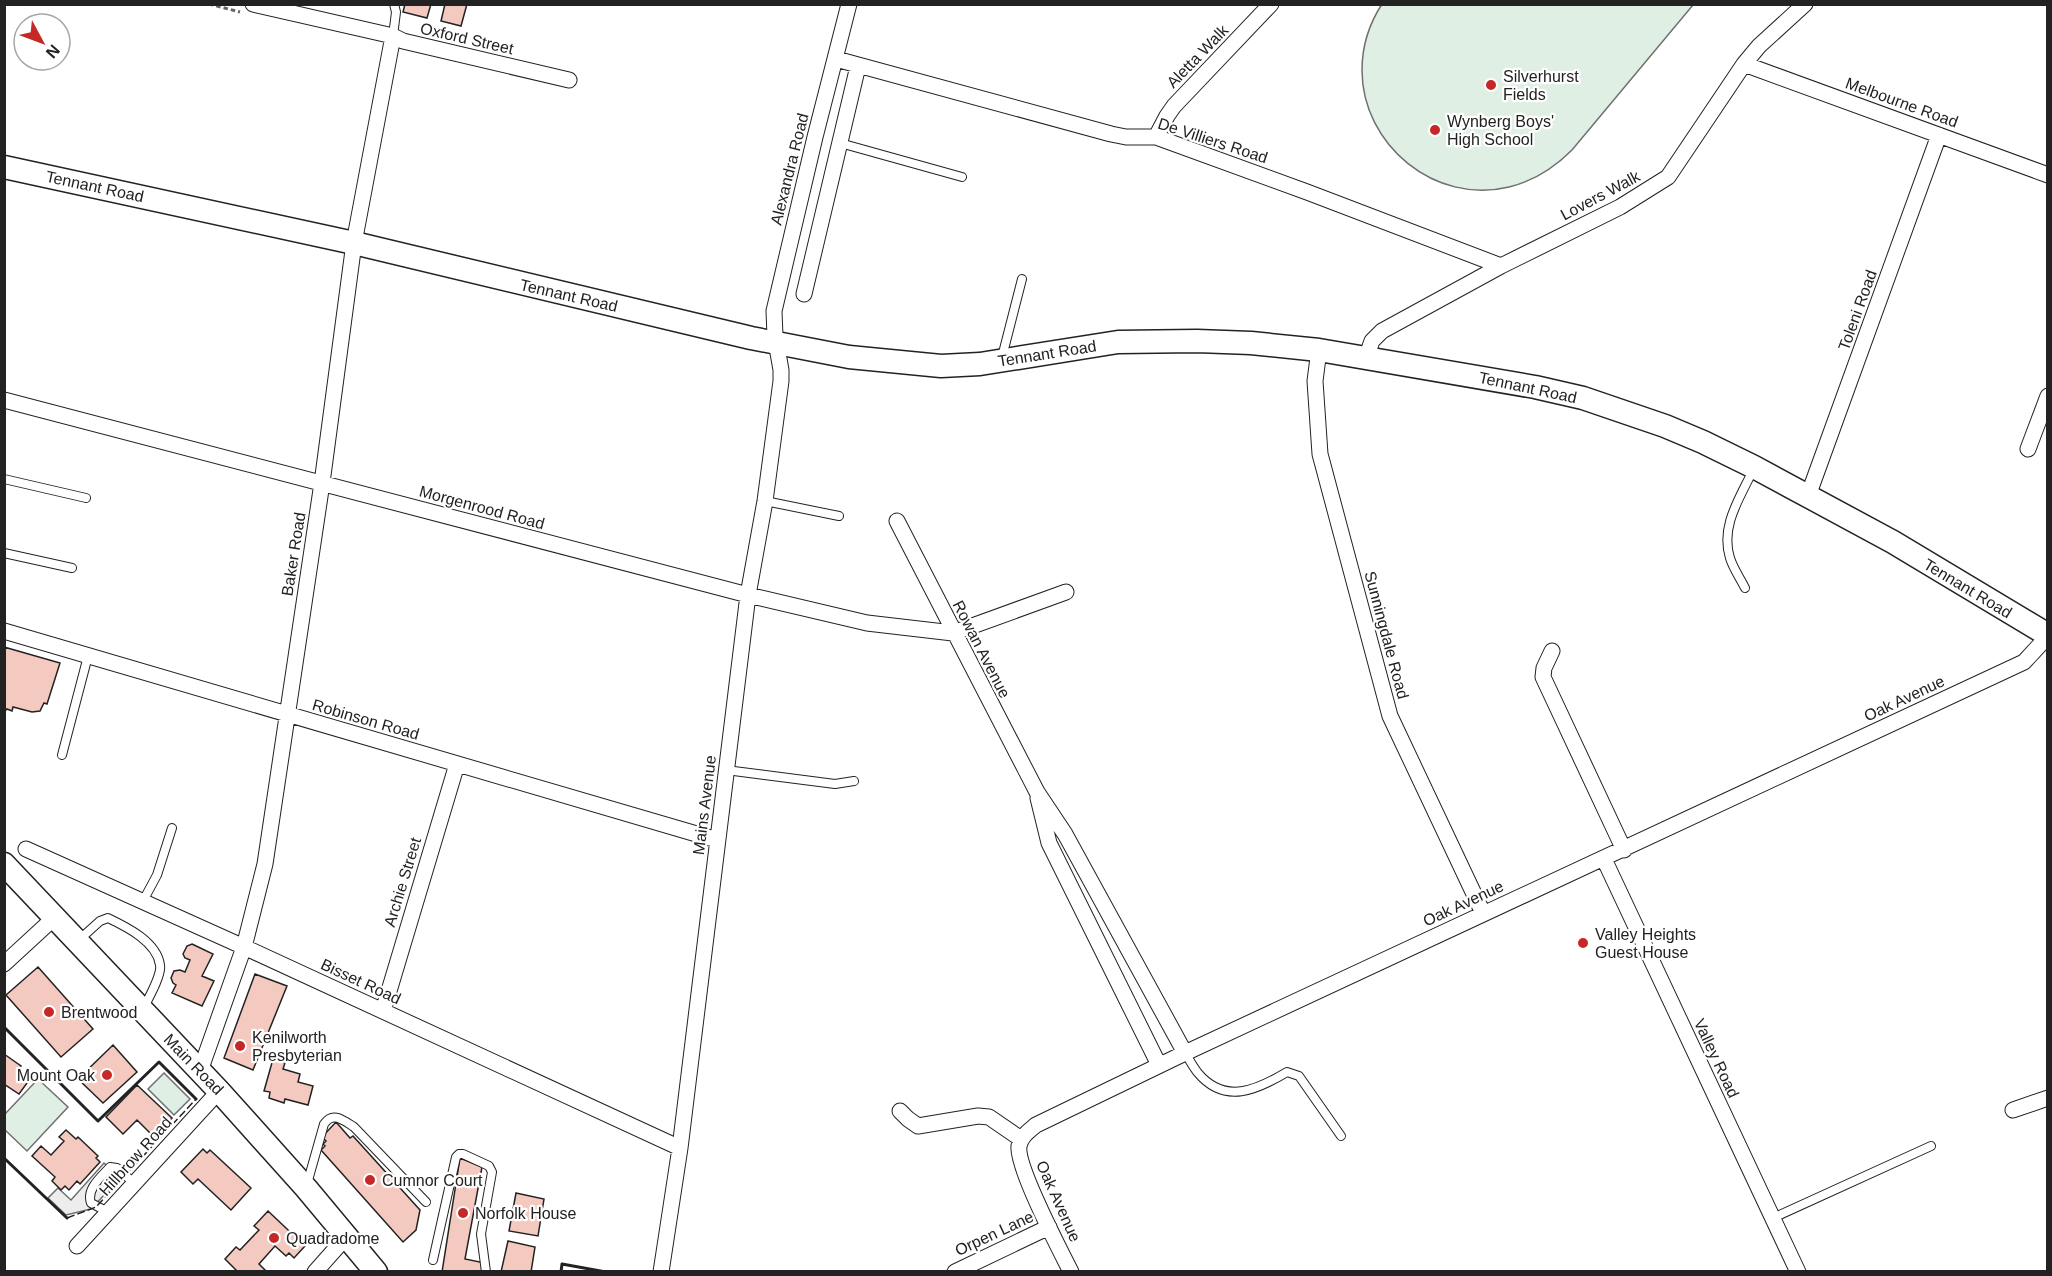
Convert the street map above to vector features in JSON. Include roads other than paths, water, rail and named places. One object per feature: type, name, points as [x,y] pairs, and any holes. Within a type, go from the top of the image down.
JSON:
[{"type":"main road","name":"Tennant Road","points":[[4,167],[354,243],[776,344],[849,357],[941,366],[1001,361],[1118,342],[1251,343],[1319,350],[1513,383],[1583,398],[1665,426],[1754,467],[1893,542],[2048,636]]},
{"type":"main road","name":"Main Road","points":[[4,864],[219,1091],[306,1188],[376,1272]]},
{"type":"street","name":"Alexandra Road","points":[[776,344],[774,311],[849,4]]},
{"type":"street","name":"Aletta Walk","points":[[1156,137],[1174,106],[1271,4]]},
{"type":"street","name":"Lovers Walk","points":[[1366,358],[1372,340],[1382,331],[1501,266],[1620,207],[1668,177],[1744,64],[1759,46],[1805,4]]},
{"type":"street","name":"Oxford Street","points":[[250,9],[393,36],[403,41],[569,80]]},
{"type":"street","name":"Baker Road","points":[[200,1071],[244,947],[265,864],[322,483],[354,243],[393,36]]},
{"type":"street","name":"De Villiers Road","points":[[836,59],[1112,134],[1156,137],[1501,266]]},
{"type":"street","name":"Melbourne Road","points":[[1744,64],[2048,175]]},
{"type":"street","points":[[804,294],[858,66]]},
{"type":"street","points":[[822,108],[847,114]]},
{"type":"street","name":"Toleni Road","points":[[1808,496],[1940,135]]},
{"type":"street","points":[[815,137],[840,143]]},
{"type":"street","points":[[792,232],[817,238]]},
{"type":"street","name":"Mains Avenue","points":[[662,1272],[680,1148],[747,596],[765,501],[781,373],[776,344]]},
{"type":"street","name":"Sunningdale Road","points":[[1319,350],[1316,381],[1320,454],[1390,716],[1483,913]]},
{"type":"street","points":[[2028,449],[2048,396]]},
{"type":"street","name":"Morgenrood Road","points":[[4,400],[747,596],[867,623],[953,633]]},
{"type":"street","name":"Rowan Avenue","points":[[897,521],[1037,792],[1065,834],[1185,1053]]},
{"type":"street","points":[[953,633],[1066,592]]},
{"type":"street","name":"Robinson Road","points":[[4,631],[717,840]]},
{"type":"street","name":"Oak Avenue","points":[[1071,1272],[1021,1161],[1019,1152],[1021,1139],[1036,1125],[1483,913],[1624,850],[2024,662],[2048,636]]},
{"type":"street","points":[[1551,651],[1543,677],[1624,850]]},
{"type":"street","name":"Archie Street","points":[[383,1011],[456,764]]},
{"type":"street","name":"Rowan Avenue","points":[[1037,792],[1049,843],[1159,1065]]},
{"type":"street","name":"Bisset Road","points":[[26,849],[680,1148]]},
{"type":"street","name":"Valley Road","points":[[1604,859],[1798,1272]]},
{"type":"street","points":[[4,964],[54,918]]},
{"type":"street","name":"Hillbrow Road","points":[[77,1246],[219,1091]]},
{"type":"street","points":[[2013,1110],[2048,1098]]},
{"type":"street","points":[[900,1111],[918,1126],[978,1116],[989,1117],[1021,1139]]},
{"type":"street","name":"Orpen Lane","points":[[955,1272],[1049,1227]]},
{"type":"street","points":[[315,1272],[347,1236]]},
{"type":"lane","points":[[393,36],[396,12],[394,4]]},
{"type":"lane","points":[[840,143],[962,177]]},
{"type":"lane","points":[[1001,361],[1022,279]]},
{"type":"lane","points":[[1745,588],[1730,558],[1726,531],[1754,467]]},
{"type":"lane","points":[[4,479],[86,498]]},
{"type":"lane","points":[[765,501],[839,516]]},
{"type":"lane","points":[[4,553],[72,568]]},
{"type":"lane","points":[[62,756],[88,656]]},
{"type":"lane","points":[[726,770],[835,784],[854,781]]},
{"type":"lane","points":[[142,902],[157,875],[172,828]]},
{"type":"lane","points":[[76,942],[100,921],[108,918],[129,928],[154,950],[161,966],[142,1010]]},
{"type":"lane","points":[[1185,1053],[1198,1073],[1212,1086],[1232,1094],[1267,1084],[1287,1072],[1299,1076],[1341,1136]]},
{"type":"lane","points":[[306,1188],[324,1124],[328,1118],[333,1116],[354,1127],[426,1202]]},
{"type":"lane","points":[[1773,1218],[1931,1146]]},
{"type":"lane","points":[[433,1260],[456,1157],[463,1154],[489,1166],[492,1172],[481,1234],[486,1272]]},
{"type":"lane","points":[[108,1212],[91,1203],[89,1196],[110,1167],[117,1168],[134,1184]]},
{"type":"place","name":"Silverhurst Fields","points":[[1491,85]]},
{"type":"place","name":"Wynberg Boys' High School","points":[[1435,130]]},
{"type":"place","name":"Valley Heights Guest House","points":[[1583,943]]},
{"type":"place","name":"Brentwood","points":[[49,1012]]},
{"type":"place","name":"Kenilworth Presbyterian","points":[[240,1046]]},
{"type":"place","name":"Mount Oak","points":[[107,1075]]},
{"type":"place","name":"Cumnor Court","points":[[370,1180]]},
{"type":"place","name":"Norfolk House","points":[[463,1213]]},
{"type":"place","name":"Quadradome","points":[[274,1238]]}]
